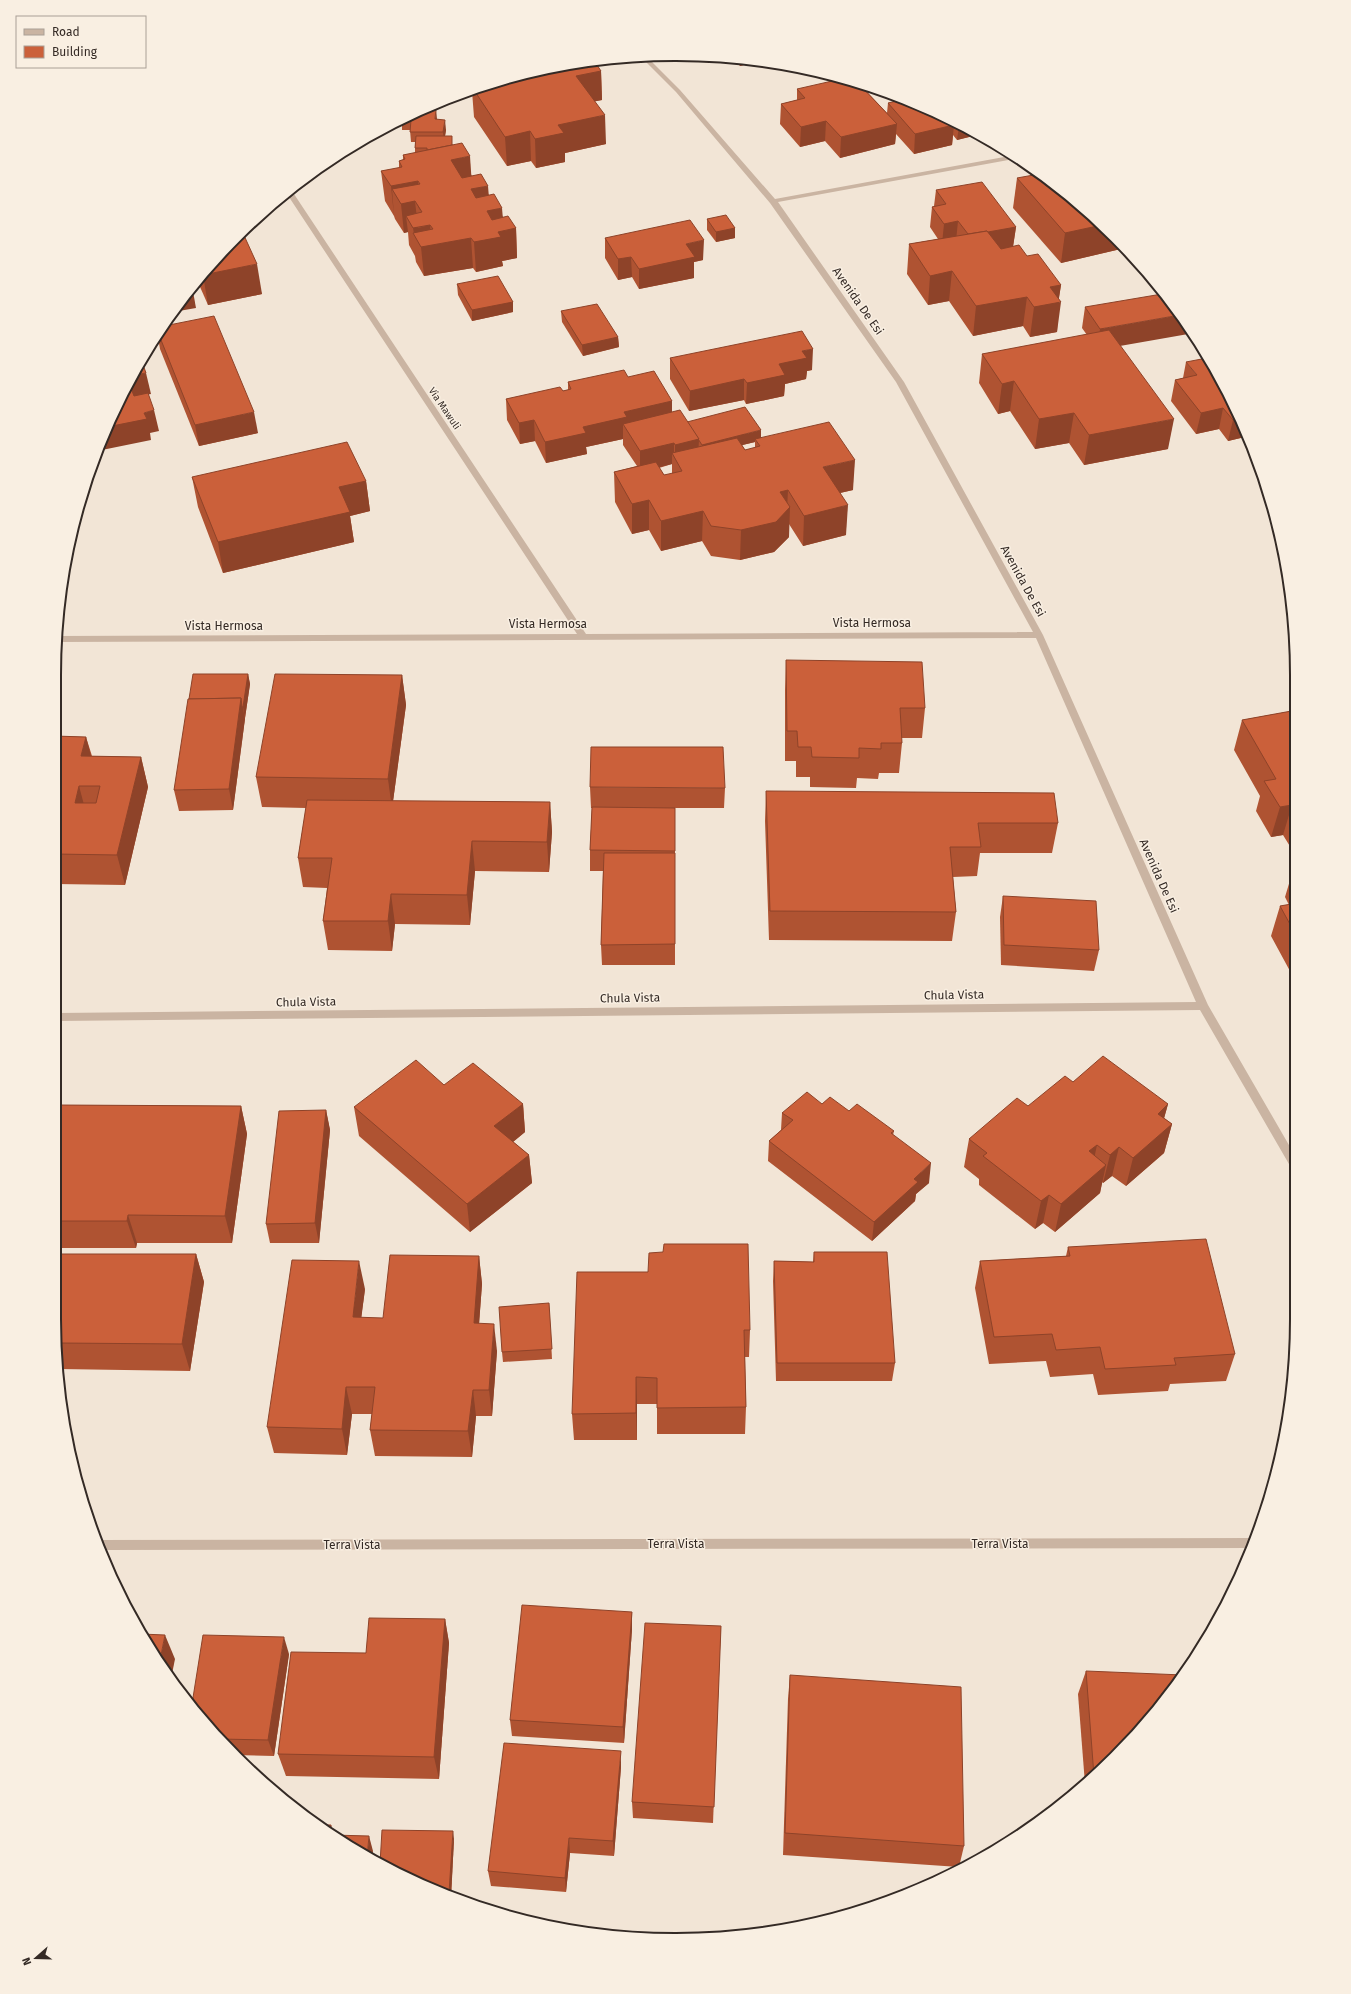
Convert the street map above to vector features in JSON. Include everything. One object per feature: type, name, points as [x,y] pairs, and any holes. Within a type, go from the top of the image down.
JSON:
[{"type":"street","name":"Avenida De Esi","points":[[649,62],[678,91],[773,201],[900,382],[1039,635],[1203,1006],[1290,1156]]},
{"type":"street","points":[[773,201],[1008,159]]},
{"type":"street","name":"Via Mawuli","points":[[291,196],[583,636]]},
{"type":"street","name":"Vista Hermosa","points":[[62,639],[1039,635]]},
{"type":"street","name":"Chula Vista","points":[[61,1017],[1203,1006]]},
{"type":"street","name":"Terra Vista","points":[[105,1546],[1247,1543]]},
{"type":"building","points":[[598,66],[601,71],[576,76],[605,115],[558,125],[564,133],[535,139],[530,131],[505,137],[477,94],[516,82]]},
{"type":"building","points":[[831,81],[867,92],[897,124],[841,137],[826,121],[801,127],[781,104],[805,98],[797,89]]},
{"type":"building","points":[[894,102],[950,126],[915,134],[888,103]]},
{"type":"building","points":[[436,110],[435,119],[445,120],[443,132],[410,132],[411,121]]},
{"type":"building","points":[[416,136],[452,136],[452,145],[427,150],[427,148],[415,148]]},
{"type":"building","points":[[462,143],[470,156],[451,160],[462,178],[481,174],[488,186],[471,189],[476,198],[494,194],[502,208],[487,211],[492,220],[508,216],[516,228],[498,232],[501,237],[474,242],[471,238],[421,247],[413,233],[433,229],[430,225],[413,228],[406,216],[422,212],[415,201],[401,204],[392,189],[420,184],[418,181],[391,186],[381,171],[402,167],[399,161],[405,159],[403,155]]},
{"type":"building","points":[[1032,175],[1081,213],[1095,227],[1065,233],[1017,178]]},
{"type":"building","points":[[982,182],[1016,227],[968,234],[958,221],[944,224],[932,207],[946,204],[936,190]]},
{"type":"building","points":[[726,215],[735,228],[716,232],[707,219]]},
{"type":"building","points":[[690,220],[704,240],[686,244],[695,257],[639,269],[631,257],[618,259],[605,238]]},
{"type":"building","points":[[987,231],[1001,249],[1019,245],[1027,256],[1038,254],[1061,285],[1050,287],[1061,302],[1034,307],[1027,297],[976,306],[952,271],[930,276],[909,244]]},
{"type":"building","points":[[245,237],[257,264],[210,274]]},
{"type":"building","points":[[498,276],[513,302],[472,310],[457,284]]},
{"type":"building","points":[[1158,295],[1174,316],[1100,329],[1085,307]]},
{"type":"building","points":[[597,304],[618,337],[582,345],[561,311]]},
{"type":"building","points":[[214,316],[254,412],[195,425],[161,340],[172,324]]},
{"type":"building","points":[[1109,330],[1174,419],[1089,435],[1074,413],[1039,419],[1014,381],[1002,384],[982,354]]},
{"type":"building","points":[[802,331],[813,349],[802,351],[807,358],[779,364],[785,375],[747,383],[744,379],[690,391],[670,358]]},
{"type":"building","points":[[1202,359],[1234,420],[1223,408],[1201,413],[1175,380],[1197,375],[1186,362]]},
{"type":"building","points":[[144,367],[146,373],[140,374]]},
{"type":"building","points":[[624,370],[628,377],[654,371],[672,401],[624,412],[627,417],[583,427],[586,433],[545,442],[534,420],[519,423],[506,399],[560,387],[563,391],[571,389],[568,382]]},
{"type":"building","points":[[132,390],[134,396],[148,393],[154,410],[144,413],[147,419],[114,426]]},
{"type":"building","points":[[745,407],[761,430],[702,445],[687,422]]},
{"type":"building","points":[[680,410],[699,439],[640,451],[623,424]]},
{"type":"building","points":[[829,422],[855,460],[823,467],[848,505],[804,516],[788,490],[780,492],[790,507],[776,522],[741,530],[711,526],[703,511],[661,521],[649,500],[632,504],[614,472],[656,462],[664,475],[682,471],[672,453],[737,438],[745,450],[760,446],[755,439]]},
{"type":"building","points":[[347,442],[366,481],[339,487],[350,512],[218,542],[192,477]]},
{"type":"building","points":[[786,660],[922,662],[925,708],[900,708],[902,743],[881,743],[881,749],[859,748],[859,758],[812,757],[811,747],[798,747],[797,731],[787,731]]},
{"type":"building","points":[[193,674],[248,674],[243,707],[241,698],[189,699]]},
{"type":"building","points":[[275,674],[402,675],[388,779],[256,777]]},
{"type":"building","points":[[241,698],[229,789],[174,790],[188,699]]},
{"type":"building","points":[[1290,711],[1290,805],[1280,807],[1264,781],[1276,779],[1242,720]]},
{"type":"building","points":[[61,736],[86,737],[81,756],[141,757],[117,855],[61,854]],"holes":[[[79,786],[100,786],[96,803],[75,803]]]},
{"type":"building","points":[[591,747],[723,747],[725,788],[590,787]]},
{"type":"building","points":[[766,791],[1054,793],[1058,823],[978,823],[981,847],[950,847],[956,912],[770,911]]},
{"type":"building","points":[[307,800],[550,802],[547,842],[472,841],[467,895],[391,894],[388,921],[323,921],[332,858],[298,858]]},
{"type":"building","points":[[592,807],[675,808],[675,851],[590,850]]},
{"type":"building","points":[[604,853],[675,853],[675,944],[601,945]]},
{"type":"building","points":[[1003,896],[1096,901],[1099,950],[1004,945]]},
{"type":"building","points":[[1290,904],[1290,924],[1280,906]]},
{"type":"building","points":[[1103,1056],[1168,1104],[1158,1114],[1172,1124],[1133,1158],[1119,1147],[1110,1155],[1097,1145],[1089,1151],[1106,1165],[1061,1204],[1049,1195],[1041,1201],[983,1156],[987,1153],[969,1139],[1017,1098],[1028,1106],[1065,1076],[1073,1082]]},
{"type":"building","points":[[416,1060],[444,1085],[473,1063],[523,1104],[494,1126],[529,1155],[467,1204],[354,1107]]},
{"type":"building","points":[[807,1092],[822,1104],[830,1097],[849,1111],[857,1104],[894,1131],[891,1133],[931,1163],[914,1179],[918,1182],[874,1222],[769,1141],[793,1120],[782,1113]]},
{"type":"building","points":[[61,1105],[241,1106],[225,1216],[128,1215],[127,1221],[61,1221]]},
{"type":"building","points":[[326,1110],[315,1223],[266,1224],[279,1111]]},
{"type":"building","points":[[1206,1239],[1235,1354],[1174,1358],[1176,1365],[1105,1369],[1100,1347],[1056,1350],[1052,1334],[994,1337],[980,1261],[1070,1256],[1068,1247]]},
{"type":"building","points":[[664,1244],[748,1244],[750,1330],[744,1330],[746,1407],[657,1408],[657,1378],[636,1377],[636,1413],[572,1414],[577,1272],[648,1272],[649,1253],[663,1252]]},
{"type":"building","points":[[814,1252],[887,1252],[895,1363],[777,1363],[774,1261],[814,1262]]},
{"type":"building","points":[[61,1254],[196,1254],[182,1344],[62,1343]]},
{"type":"building","points":[[390,1255],[479,1256],[474,1323],[494,1324],[489,1390],[473,1390],[468,1431],[370,1430],[375,1387],[346,1387],[342,1429],[267,1427],[292,1260],[359,1261],[353,1317],[383,1318]]},
{"type":"building","points":[[549,1303],[552,1349],[502,1352],[499,1307]]},
{"type":"building","points":[[522,1605],[632,1612],[623,1727],[510,1720]]},
{"type":"building","points":[[369,1618],[445,1619],[434,1757],[278,1754],[291,1652],[366,1653]]},
{"type":"building","points":[[645,1623],[721,1626],[714,1807],[632,1802]]},
{"type":"building","points":[[148,1634],[165,1635],[161,1654]]},
{"type":"building","points":[[203,1635],[284,1637],[268,1740],[228,1739],[193,1699]]},
{"type":"building","points":[[1086,1671],[1176,1675],[1138,1724],[1093,1769]]},
{"type":"building","points":[[790,1675],[961,1687],[964,1846],[785,1833]]},
{"type":"building","points":[[504,1743],[621,1751],[613,1841],[569,1838],[565,1878],[488,1871]]},
{"type":"building","points":[[382,1830],[453,1831],[449,1889],[404,1870],[380,1858]]},
{"type":"building","points":[[344,1835],[369,1836],[368,1851]]}]
